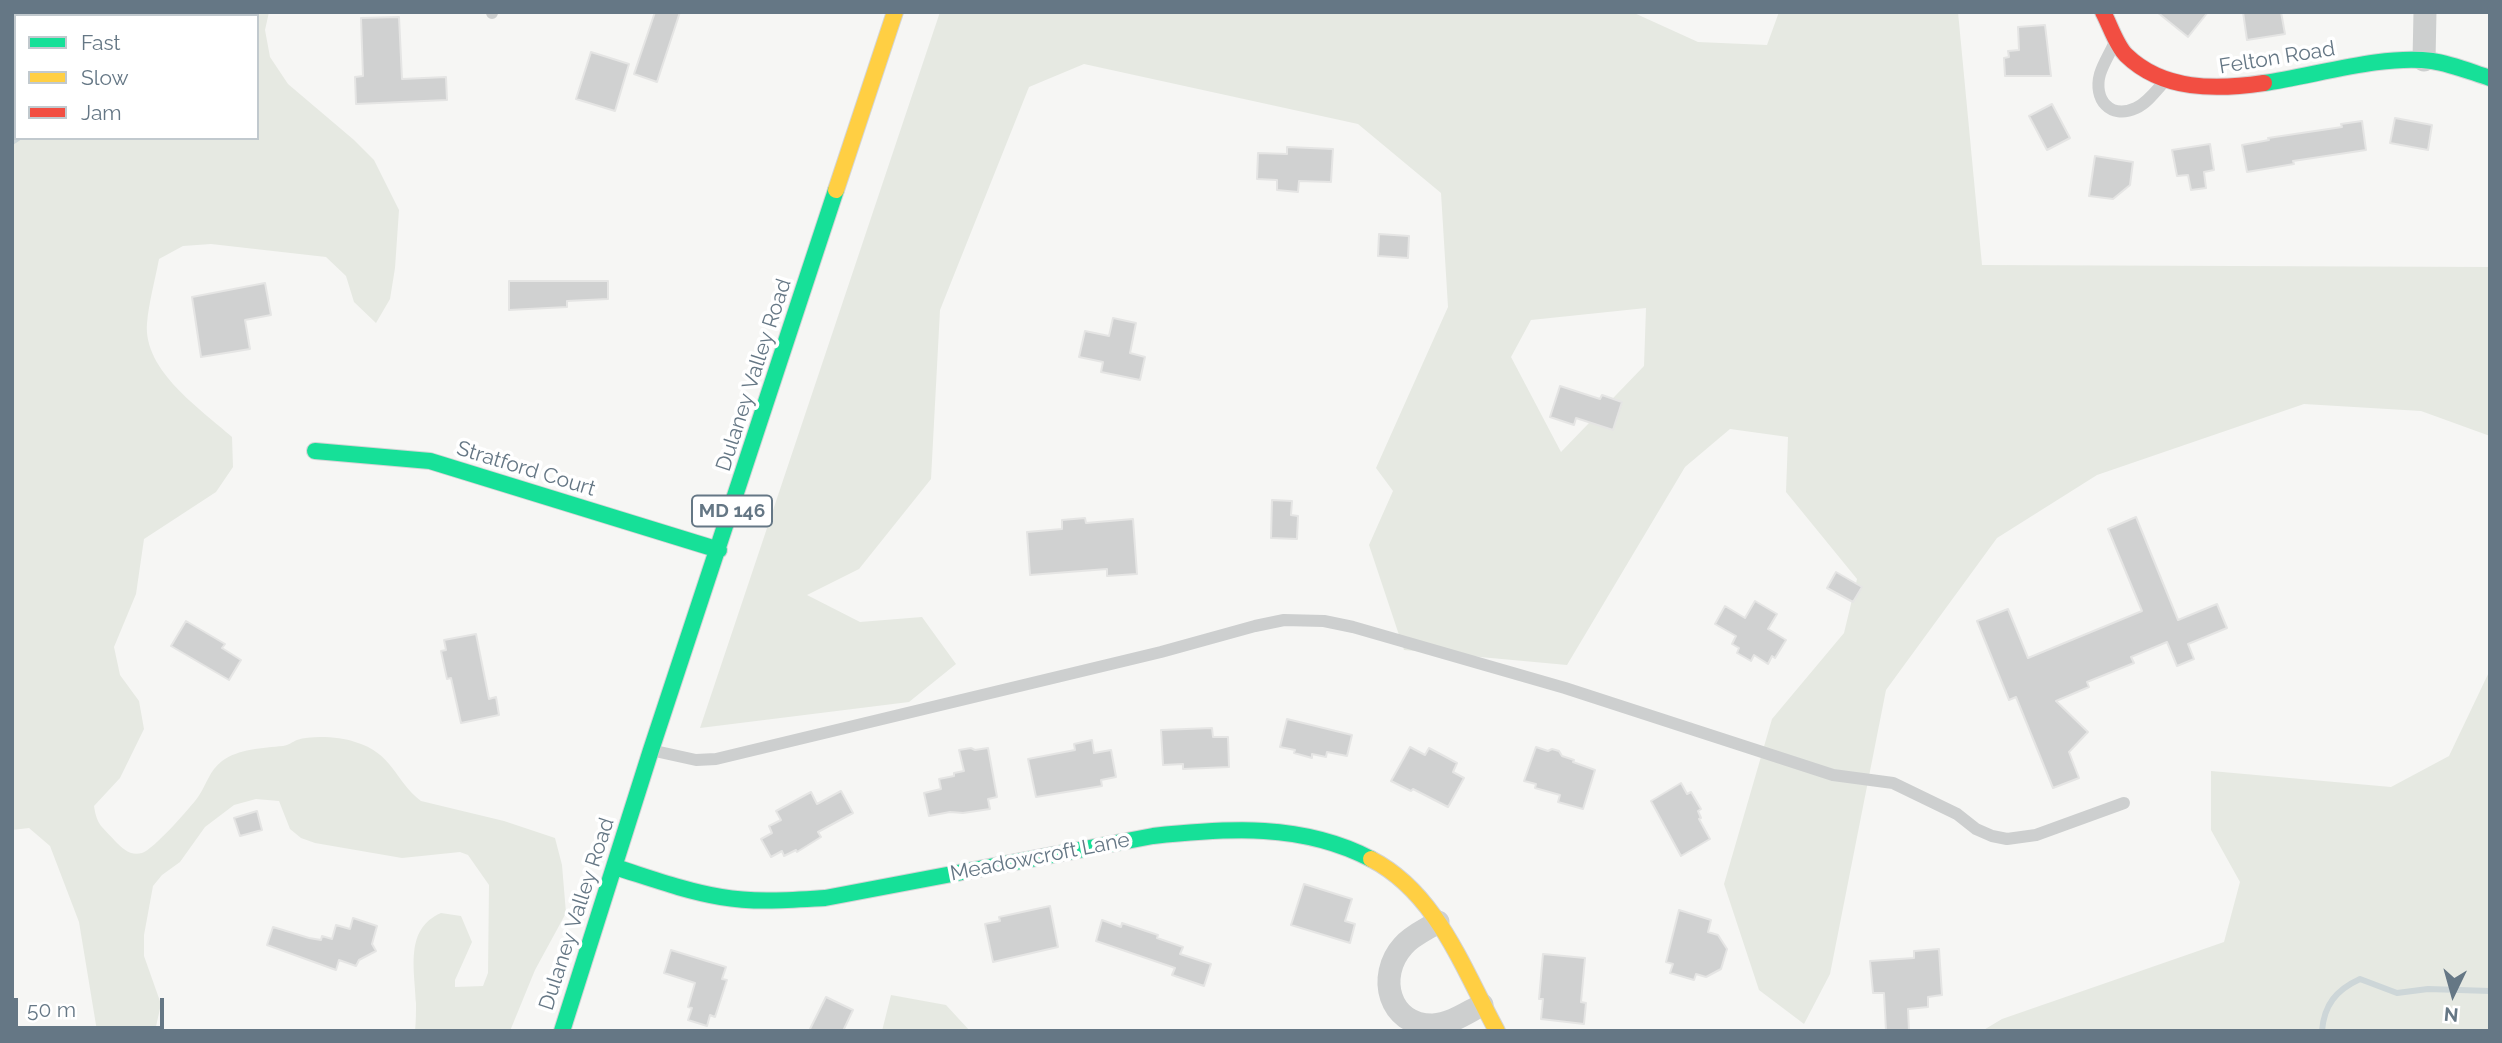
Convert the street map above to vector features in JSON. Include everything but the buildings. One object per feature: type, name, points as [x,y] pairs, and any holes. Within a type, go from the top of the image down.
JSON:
[{"type":"street","name":"Dulaney Valley Road","points":[[562,1031],[895,12]]},
{"type":"street","name":"Felton Road","points":[[2103,12],[2115,41],[2129,59],[2164,82],[2187,88],[2210,90],[2395,61],[2424,60],[2453,65],[2490,78]]},
{"type":"street","points":[[2424,60],[2425,12]]},
{"type":"street","name":"Stratford Court","points":[[316,451],[430,461],[719,550]]},
{"type":"street","name":"Meadowcroft Lane","points":[[615,867],[696,891],[737,899],[778,901],[825,898],[1153,836],[1206,829],[1247,827],[1316,836],[1358,850],[1388,867],[1414,891],[1438,922],[1497,1031]]},
{"type":"street","points":[[1438,922],[1404,945],[1392,962],[1387,979],[1391,997],[1399,1010],[1411,1021],[1430,1025],[1447,1023],[1482,1005]]},
{"type":"lane","points":[[2115,41],[2100,74],[2099,98],[2105,106],[2113,111],[2123,112],[2135,109],[2164,82]]},
{"type":"lane","points":[[652,750],[696,760],[716,759],[1161,652],[1255,626],[1284,620],[1324,621],[1565,688],[1833,775],[1893,783],[1947,808],[1976,829],[1992,836],[2007,839],[2036,835],[2124,803]]},
{"type":"shaded area","points":[[12,12],[269,12],[265,30],[270,57],[288,84],[374,160],[399,210],[390,299],[376,323],[354,302],[346,276],[326,257],[211,244],[183,246],[159,259],[148,315],[148,341],[154,357],[176,388],[232,437],[233,467],[216,492],[144,539],[136,594],[114,647],[120,675],[139,701],[144,729],[120,778],[94,806],[97,818],[103,829],[124,849],[134,854],[142,853],[180,818],[198,797],[214,769],[228,757],[251,750],[285,746],[303,738],[349,740],[378,753],[421,801],[504,821],[555,838],[562,865],[566,913],[535,970],[510,1031],[415,1031],[414,952],[421,929],[441,913],[461,916],[472,942],[455,980],[455,987],[483,986],[488,973],[489,885],[468,855],[460,852],[402,858],[315,843],[301,838],[290,829],[279,801],[256,799],[234,805],[205,827],[180,862],[162,875],[153,886],[144,935],[144,956],[161,1004],[155,1031],[97,1031],[79,922],[50,846],[29,828],[12,830]]},
{"type":"shaded area","points":[[940,12],[1632,12],[1698,42],[1767,45],[1779,12],[1958,12],[1982,265],[2490,267],[2490,436],[2421,411],[2304,404],[2097,475],[1997,538],[1886,690],[1830,974],[1804,1024],[1759,990],[1724,884],[1772,719],[1844,633],[1857,579],[1786,492],[1788,437],[1730,429],[1685,467],[1567,665],[1404,650],[1369,545],[1393,491],[1376,468],[1448,307],[1441,193],[1358,124],[1084,64],[1029,87],[940,310],[931,479],[859,569],[807,595],[860,622],[922,617],[956,664],[909,702],[700,728]],"holes":[[[1646,308],[1644,366],[1561,452],[1511,357],[1531,320]]]},
{"type":"shaded area","points":[[2490,670],[2490,1031],[1982,1031],[2002,1019],[2224,942],[2240,882],[2211,830],[2211,771],[2391,787],[2449,756]]},
{"type":"shaded area","points":[[891,995],[946,1005],[970,1031],[882,1031]]},
{"type":"waterway","points":[[2322,1031],[2325,1013],[2333,999],[2344,988],[2360,979],[2397,993],[2428,989],[2490,991]]},
{"type":"traffic: fast","points":[[2264,83],[2392,60],[2432,61],[2490,78]]},
{"type":"traffic: fast","points":[[562,1031],[651,750],[836,190]]},
{"type":"traffic: fast","points":[[315,451],[430,461],[719,550]]},
{"type":"traffic: fast","points":[[615,867],[708,894],[734,899],[773,900],[825,898],[1153,836],[1209,831],[1291,834],[1345,847],[1371,859]]},
{"type":"traffic: slow","points":[[836,190],[895,12]]},
{"type":"traffic: slow","points":[[1371,859],[1394,874],[1431,912],[1460,958],[1497,1031]]},
{"type":"traffic: jam","points":[[2103,12],[2122,51],[2156,76],[2173,82],[2209,87],[2264,83]]}]
